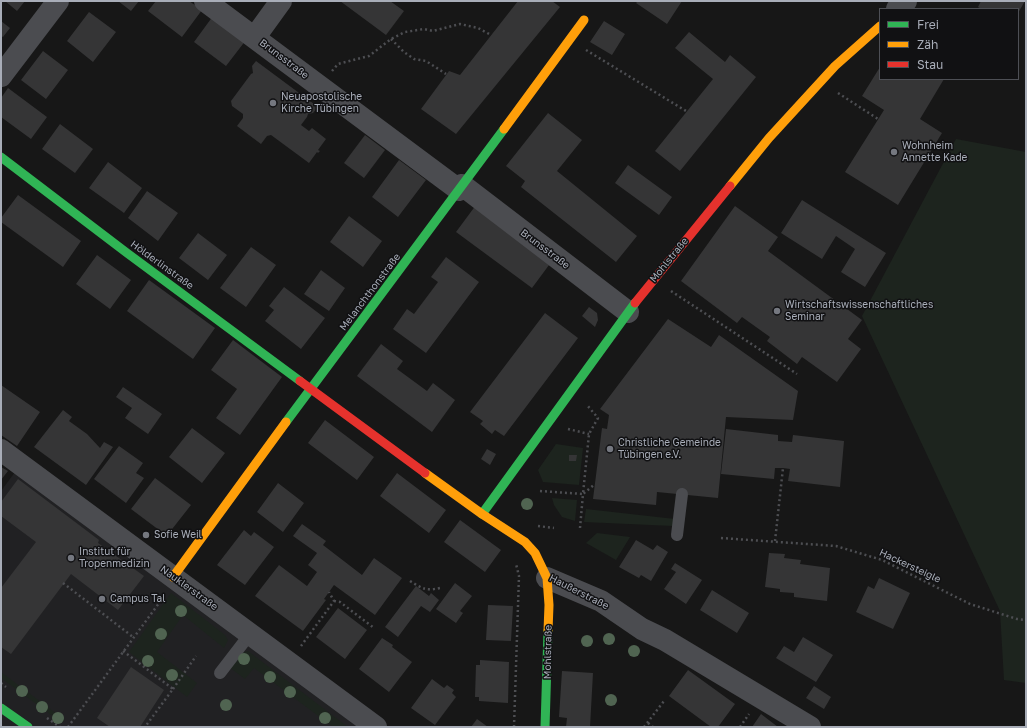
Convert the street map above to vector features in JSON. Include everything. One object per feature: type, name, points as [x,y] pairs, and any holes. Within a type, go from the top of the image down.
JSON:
[{"type":"street","points":[[1,76],[58,1]]},
{"type":"street","name":"Brunsstraße","points":[[205,1],[628,312]]},
{"type":"street","points":[[255,38],[281,1]]},
{"type":"street","points":[[898,8],[906,1]]},
{"type":"street","name":"Melanchthonstraße","points":[[174,578],[276,435],[584,20]]},
{"type":"street","name":"Mohlstraße","points":[[482,514],[628,312],[769,138],[835,66],[879,27]]},
{"type":"street","name":"Hölderlinstraße","points":[[1,157],[127,254],[311,389]]},
{"type":"street","name":"Haußerstraße","points":[[311,389],[482,514],[525,542],[535,553],[547,578],[601,601],[642,629],[665,640],[810,727]]},
{"type":"street","name":"Nauklerstraße","points":[[1,450],[376,727]]},
{"type":"street","name":"Mohlstraße","points":[[545,727],[549,605],[547,578]]},
{"type":"street","points":[[1,708],[28,727]]},
{"type":"lane","points":[[677,534],[682,494]]},
{"type":"lane","points":[[220,673],[250,634]]},
{"type":"path","points":[[329,75],[338,64],[369,56],[391,39],[405,32],[424,29],[433,31],[460,24],[478,28],[491,35]]},
{"type":"path","points":[[391,39],[404,52],[414,59],[426,61],[446,74]]},
{"type":"path","points":[[569,40],[686,112]]},
{"type":"path","points":[[838,93],[878,119]]},
{"type":"path","points":[[654,280],[797,374]]},
{"type":"path","points":[[574,388],[598,418],[589,434],[580,528]]},
{"type":"path","points":[[775,541],[783,468]]},
{"type":"path","points":[[540,491],[583,494],[595,484]]},
{"type":"path","name":"Hackersteigle","points":[[721,538],[836,546],[882,560],[970,604],[1016,619],[1026,620]]},
{"type":"path","points":[[514,727],[519,576],[514,559],[525,542]]},
{"type":"path","points":[[68,727],[134,637],[174,578]]},
{"type":"path","points":[[410,581],[422,589],[428,590],[440,588]]},
{"type":"path","points":[[63,583],[134,637]]},
{"type":"path","points":[[329,592],[334,601]]},
{"type":"path","points":[[334,601],[340,602],[374,628]]},
{"type":"path","points":[[288,662],[334,601]]},
{"type":"path","points":[[123,651],[173,689]]},
{"type":"path","points":[[145,727],[196,656]]},
{"type":"path","points":[[644,727],[664,701]]},
{"type":"path","points":[[740,727],[750,713]]},
{"type":"path","points":[[648,723],[653,727]]},
{"type":"shaded area","points":[[956,139],[1026,152],[1026,683],[1004,680],[1000,611],[862,316]]},
{"type":"shaded area","points":[[556,444],[583,448],[579,485],[543,482],[538,470]]},
{"type":"shaded area","name":"Campus Tal","points":[[21,464],[376,727],[1,727],[1,491]]},
{"type":"shaded area","points":[[552,498],[577,500],[575,521],[562,517],[554,505]]},
{"type":"shaded area","points":[[586,509],[675,519],[673,526],[584,522]]},
{"type":"shaded area","points":[[597,533],[630,537],[616,560],[586,543]]},
{"type":"shaded area","points":[[171,593],[225,635],[228,640],[224,648],[183,615],[157,652],[197,683],[187,697],[129,652]]},
{"type":"shaded area","points":[[248,651],[348,727],[333,727],[254,668],[245,679],[229,667],[241,653]]},
{"type":"shaded area","points":[[1,672],[65,720],[62,723],[1,678]]},
{"type":"building","points":[[5,1],[25,1],[17,11]]},
{"type":"building","points":[[118,1],[139,1],[131,11]]},
{"type":"building","points":[[156,1],[189,1],[202,10],[182,37],[148,11]]},
{"type":"building","points":[[340,1],[390,1],[404,11],[386,35]]},
{"type":"building","points":[[518,1],[552,1],[560,7],[456,134],[421,109],[449,71],[460,75]]},
{"type":"building","points":[[638,1],[682,1],[667,24],[636,3]]},
{"type":"building","points":[[981,1],[1025,1],[1019,11],[1019,8],[978,7]]},
{"type":"building","points":[[89,12],[116,32],[93,62],[67,41]]},
{"type":"building","points":[[213,16],[246,40],[226,66],[194,42]]},
{"type":"building","points":[[1,21],[10,28],[3,37],[1,36]]},
{"type":"building","points":[[604,21],[625,34],[612,55],[590,42]]},
{"type":"building","points":[[689,32],[725,62],[730,55],[756,77],[680,171],[655,151],[713,79],[675,48]]},
{"type":"building","points":[[43,51],[68,70],[46,99],[21,80]]},
{"type":"building","name":"Neuapostolische Kirche Tübingen","points":[[256,61],[318,107],[313,113],[308,114],[301,125],[309,131],[312,128],[326,139],[318,150],[320,151],[318,153],[317,152],[309,163],[271,135],[267,136],[261,144],[237,126],[243,118],[243,114],[232,106],[231,101],[253,73],[252,66]]},
{"type":"building","name":"Wohnheim Annette Kade","points":[[879,69],[879,80],[943,80],[920,119],[942,133],[898,205],[845,172],[884,110],[862,96]]},
{"type":"building","points":[[8,88],[47,117],[31,139],[1,117],[1,98]]},
{"type":"building","points":[[548,113],[582,140],[557,171],[637,236],[616,262],[521,187],[525,181],[506,166]]},
{"type":"building","points":[[60,124],[93,149],[75,173],[42,149]]},
{"type":"building","points":[[365,135],[385,150],[364,178],[344,163]]},
{"type":"building","points":[[399,160],[426,180],[398,217],[372,197]]},
{"type":"building","points":[[108,162],[142,188],[124,213],[89,188]]},
{"type":"building","points":[[628,165],[672,197],[659,215],[615,183]]},
{"type":"building","points":[[147,191],[178,213],[158,241],[128,218]]},
{"type":"building","points":[[18,195],[81,241],[63,267],[1,222],[1,218]]},
{"type":"building","points":[[802,200],[886,253],[865,287],[841,272],[855,249],[836,236],[822,259],[781,233]]},
{"type":"building","points":[[476,205],[552,261],[532,288],[456,232]]},
{"type":"building","name":"Wirtschaftswissenschaftliches Seminar","points":[[735,206],[778,237],[768,251],[862,320],[848,339],[861,349],[837,382],[802,357],[797,364],[767,341],[770,337],[742,317],[737,323],[681,281]]},
{"type":"building","points":[[349,216],[382,241],[363,267],[330,242]]},
{"type":"building","points":[[198,233],[227,255],[208,280],[179,258]]},
{"type":"building","points":[[251,247],[276,265],[246,307],[220,288]]},
{"type":"building","points":[[97,255],[131,280],[110,309],[76,284]]},
{"type":"building","points":[[446,257],[479,282],[426,353],[393,329],[407,309],[414,314],[438,282],[431,277]]},
{"type":"building","points":[[321,270],[345,288],[329,311],[304,294]]},
{"type":"building","points":[[149,280],[215,328],[193,359],[127,311]]},
{"type":"building","points":[[284,287],[325,318],[301,349],[265,321],[274,310],[269,306]]},
{"type":"building","points":[[589,307],[597,313],[598,320],[595,327],[582,316]]},
{"type":"building","points":[[545,313],[578,338],[504,436],[495,430],[492,434],[480,424],[483,421],[470,412]]},
{"type":"building","points":[[668,319],[711,347],[719,335],[798,391],[793,420],[726,417],[718,498],[657,492],[656,505],[593,499],[602,428],[607,429],[609,415],[600,409]]},
{"type":"building","points":[[233,340],[282,377],[240,435],[216,418],[237,389],[211,370]]},
{"type":"building","points":[[381,344],[403,361],[397,369],[427,391],[433,383],[455,400],[432,432],[357,376]]},
{"type":"building","points":[[1,385],[40,412],[17,446],[1,435]]},
{"type":"building","points":[[123,387],[162,414],[148,434],[125,418],[132,408],[116,397]]},
{"type":"building","points":[[63,410],[72,417],[69,421],[87,434],[100,448],[104,442],[113,447],[86,485],[34,447]]},
{"type":"building","points":[[325,420],[374,457],[357,480],[308,443]]},
{"type":"building","points":[[192,428],[225,453],[202,483],[169,457]]},
{"type":"building","points":[[726,429],[778,435],[778,441],[792,442],[793,435],[844,441],[840,487],[788,481],[790,469],[783,468],[775,468],[774,479],[721,474]]},
{"type":"building","points":[[119,446],[143,463],[136,473],[144,478],[126,503],[94,479]]},
{"type":"building","points":[[487,449],[496,454],[490,465],[481,459]]},
{"type":"building","points":[[569,455],[577,455],[576,461],[569,461]]},
{"type":"building","points":[[1,467],[8,471],[1,480]]},
{"type":"building","points":[[397,473],[446,510],[429,533],[380,496]]},
{"type":"building","points":[[155,478],[191,505],[169,533],[163,533],[131,509]]},
{"type":"building","name":"Institut für Tropenmedizin","points":[[18,479],[99,540],[98,543],[144,576],[118,610],[71,574],[11,654],[1,647],[1,588],[36,542],[1,516],[1,502]]},
{"type":"building","points":[[278,483],[304,503],[283,532],[257,512]]},
{"type":"building","points":[[460,520],[501,550],[485,572],[444,542]]},
{"type":"building","points":[[302,524],[326,541],[323,545],[362,575],[374,558],[402,578],[375,615],[334,585],[324,599],[326,600],[303,631],[255,596],[279,565],[307,586],[317,572],[308,565],[317,553],[293,536]]},
{"type":"building","points":[[244,530],[251,536],[254,532],[274,547],[245,585],[217,565]]},
{"type":"building","points":[[636,540],[653,550],[657,545],[668,552],[651,581],[641,575],[639,578],[619,567]]},
{"type":"building","points":[[769,553],[785,554],[784,558],[801,560],[800,564],[830,568],[827,601],[794,597],[794,593],[780,592],[780,589],[765,587]]},
{"type":"building","points":[[675,563],[702,580],[686,604],[664,589],[676,572],[671,569]]},
{"type":"building","points":[[879,578],[910,593],[893,629],[856,612],[868,586],[874,589]]},
{"type":"building","points":[[455,583],[472,596],[460,611],[463,613],[456,623],[436,609]]},
{"type":"building","points":[[416,586],[429,596],[431,593],[439,600],[430,612],[421,606],[398,637],[385,627]]},
{"type":"building","points":[[712,590],[749,613],[737,633],[700,610]]},
{"type":"building","points":[[488,605],[513,606],[511,641],[486,640]]},
{"type":"building","points":[[338,608],[367,630],[345,659],[316,637]]},
{"type":"building","points":[[803,637],[833,655],[816,682],[776,658],[784,646],[794,652]]},
{"type":"building","points":[[382,638],[393,645],[392,647],[412,662],[389,692],[359,669]]},
{"type":"building","points":[[480,660],[509,662],[508,703],[479,701],[479,697],[475,697],[476,665],[480,665]]},
{"type":"building","points":[[131,667],[164,690],[140,727],[110,727],[97,718]]},
{"type":"building","points":[[688,670],[735,704],[718,727],[711,727],[669,696]]},
{"type":"building","points":[[562,671],[593,673],[590,727],[566,727],[567,718],[559,717]]},
{"type":"building","points":[[432,679],[444,688],[447,685],[454,690],[452,693],[456,697],[435,725],[411,708]]},
{"type":"building","points":[[814,686],[831,697],[824,709],[806,698]]},
{"type":"building","points":[[761,714],[778,727],[752,727]]},
{"type":"building","points":[[477,719],[488,727],[471,727]]},
{"type":"traffic: fast","points":[[286,422],[504,129]]},
{"type":"traffic: fast","points":[[1,157],[127,253],[300,381]]},
{"type":"traffic: fast","points":[[482,514],[635,303]]},
{"type":"traffic: fast","points":[[545,727],[548,631]]},
{"type":"traffic: fast","points":[[1,708],[28,727]]},
{"type":"traffic: slow","points":[[504,129],[584,20]]},
{"type":"traffic: slow","points":[[730,186],[769,138],[835,66],[879,27]]},
{"type":"traffic: slow","points":[[173,577],[286,422]]},
{"type":"traffic: slow","points":[[425,473],[482,514],[525,542],[535,553],[547,578],[549,605],[548,631]]},
{"type":"traffic: jam","points":[[635,303],[730,186]]},
{"type":"traffic: jam","points":[[300,381],[425,473]]},
{"type":"place","name":"Neuapostolische Kirche Tübingen","points":[[273,103]]},
{"type":"place","name":"Wohnheim Annette Kade","points":[[894,152]]},
{"type":"place","name":"Wirtschaftswissenschaftliches Seminar","points":[[777,311]]},
{"type":"place","name":"Christliche Gemeinde Tübingen e.V.","points":[[610,449]]},
{"type":"place","name":"Sofie Weil","points":[[146,535]]},
{"type":"place","name":"Institut für Tropenmedizin","points":[[71,558]]},
{"type":"place","name":"Campus Tal","points":[[102,599]]}]
